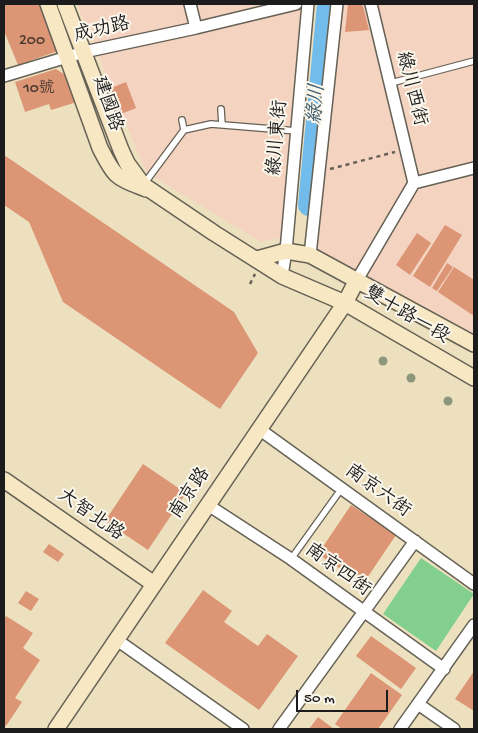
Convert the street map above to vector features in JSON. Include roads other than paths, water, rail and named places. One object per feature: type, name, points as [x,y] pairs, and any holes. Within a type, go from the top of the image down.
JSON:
[{"type":"main road","name":"建國路","points":[[48,4],[100,148],[110,167],[118,177],[149,189],[282,276],[344,303]]},
{"type":"main road","name":"建國路","points":[[65,4],[127,163],[149,189]]},
{"type":"main road","points":[[257,259],[286,251],[310,255],[357,280]]},
{"type":"main road","name":"南京路","points":[[56,729],[260,429],[344,303],[357,280]]},
{"type":"main road","name":"雙十路一段","points":[[357,280],[474,344]]},
{"type":"main road","name":"雙十路一段","points":[[344,303],[474,378]]},
{"type":"main road","name":"大智北路","points":[[4,480],[154,584]]},
{"type":"street","points":[[190,4],[196,28]]},
{"type":"street","name":"成功路","points":[[4,76],[84,52],[296,4]]},
{"type":"street","name":"綠川東街","points":[[282,276],[286,251],[308,4]]},
{"type":"street","points":[[310,255],[337,4]]},
{"type":"street","name":"綠川西街","points":[[371,4],[414,183]]},
{"type":"street","points":[[118,177],[127,163]]},
{"type":"street","points":[[357,280],[414,183],[474,168]]},
{"type":"street","name":"南京六街","points":[[260,429],[474,584]]},
{"type":"street","name":"南京四街","points":[[208,505],[290,559],[444,669]]},
{"type":"street","points":[[279,729],[415,541]]},
{"type":"street","points":[[400,729],[474,625]]},
{"type":"street","points":[[117,640],[243,729]]},
{"type":"street","points":[[418,704],[454,729]]},
{"type":"lane","points":[[391,83],[474,61]]},
{"type":"lane","points":[[221,109],[222,125]]},
{"type":"lane","points":[[149,189],[184,130],[182,120]]},
{"type":"lane","points":[[184,130],[211,124],[297,131]]},
{"type":"lane","points":[[290,559],[342,488]]},
{"type":"waterway","name":"綠川","points":[[309,205],[328,4]]}]
